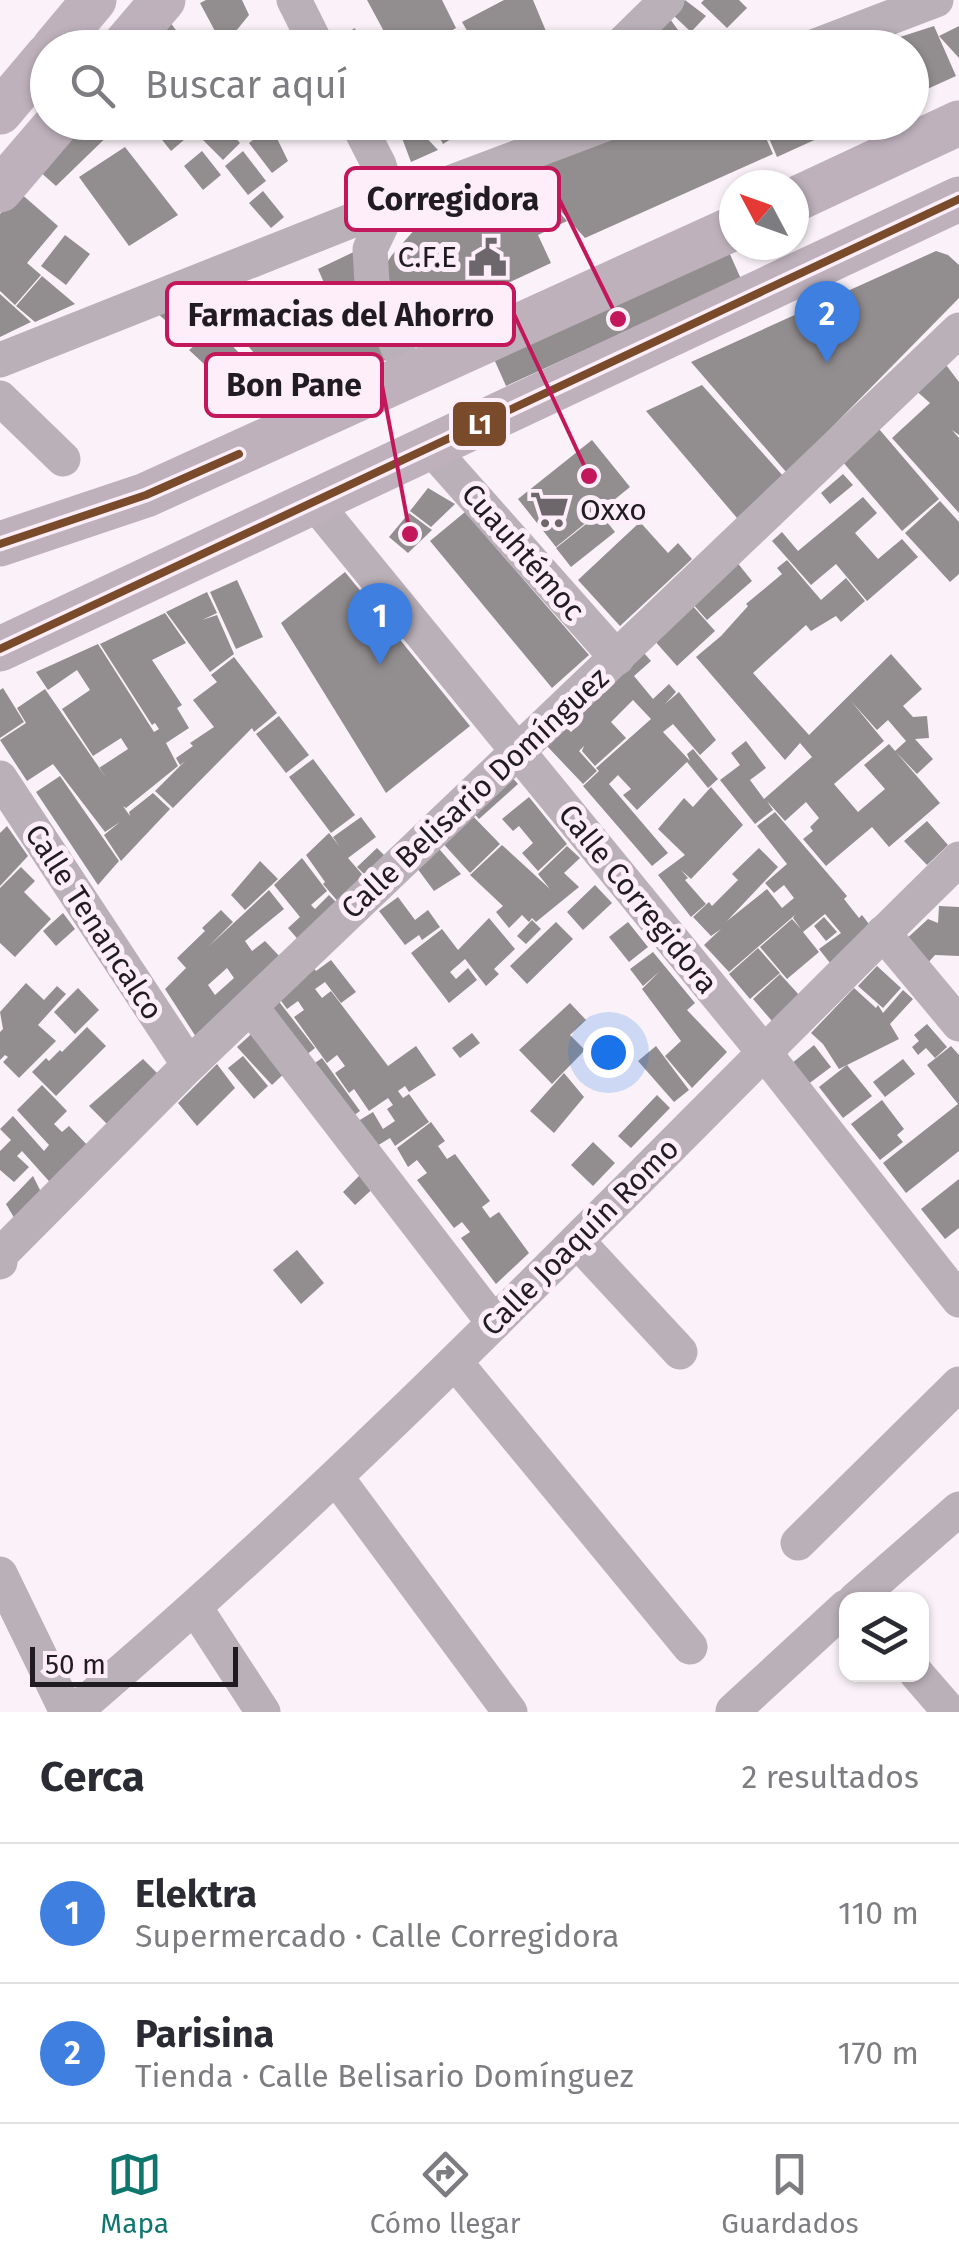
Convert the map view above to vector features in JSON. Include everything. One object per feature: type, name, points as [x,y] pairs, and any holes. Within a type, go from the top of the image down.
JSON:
[{"type":"main road","points":[[69,30],[94,0]]},
{"type":"main road","points":[[137,30],[162,0]]},
{"type":"main road","points":[[2,104],[30,74]]},
{"type":"main road","points":[[929,138],[959,124]]},
{"type":"main road","points":[[0,190],[43,140]]},
{"type":"main road","points":[[809,193],[924,140]]},
{"type":"main road","points":[[0,649],[959,199]]},
{"type":"main road","points":[[0,544],[146,495],[719,235]]},
{"type":"street","points":[[294,0],[309,30]]},
{"type":"street","points":[[636,30],[667,0]]},
{"type":"street","points":[[857,30],[936,0]]},
{"type":"street","points":[[366,140],[391,205],[370,249],[372,283],[398,348]]},
{"type":"street","points":[[510,161],[529,140]]},
{"type":"street","points":[[0,360],[565,140]]},
{"type":"street","name":"Calle Belisario Domínguez","points":[[0,1262],[2,1254],[189,1065],[959,330]]},
{"type":"street","points":[[0,398],[63,459]]},
{"type":"street","name":"Cuauhtémoc","points":[[430,446],[617,658]]},
{"type":"street","name":"Calle Corregidora","points":[[313,501],[763,1052],[959,1300]]},
{"type":"street","name":"Calle Tenancalco","points":[[0,778],[189,1065]]},
{"type":"street","name":"Calle Joaquín Romo","points":[[71,1712],[196,1609],[336,1477],[578,1242],[959,859]]},
{"type":"street","points":[[884,933],[944,986],[959,1024]]},
{"type":"street","points":[[251,1006],[494,1323]]},
{"type":"street","points":[[578,1242],[680,1352]]},
{"type":"street","points":[[455,1362],[690,1647]]},
{"type":"street","points":[[798,1543],[959,1384]]},
{"type":"street","points":[[336,1477],[510,1712]]},
{"type":"street","points":[[863,1592],[959,1509]]},
{"type":"street","points":[[0,1574],[71,1712]]},
{"type":"street","points":[[196,1609],[263,1712]]},
{"type":"street","points":[[733,1711],[839,1613]]},
{"type":"street","points":[[924,1682],[950,1712]]},
{"type":"building","points":[[242,0],[249,15],[237,30],[214,30],[200,3]]},
{"type":"building","points":[[367,0],[442,0],[456,28],[452,30],[383,30]]},
{"type":"building","points":[[504,0],[533,0],[546,30],[467,30],[462,22]]},
{"type":"building","points":[[685,0],[706,16],[689,30],[672,14]]},
{"type":"building","points":[[739,0],[747,8],[727,28],[701,3]]},
{"type":"building","points":[[665,12],[678,30],[646,30]]},
{"type":"building","points":[[934,26],[956,76],[929,88],[929,30],[922,30]]},
{"type":"building","points":[[959,26],[959,58],[939,36]]},
{"type":"building","points":[[64,140],[103,140],[56,186],[38,170]]},
{"type":"building","points":[[162,140],[184,140],[171,151]]},
{"type":"building","points":[[203,140],[237,140],[240,143],[223,160]]},
{"type":"building","points":[[278,140],[288,161],[272,173],[249,143]]},
{"type":"building","points":[[403,140],[428,140],[438,150],[411,162]]},
{"type":"building","points":[[597,140],[767,140],[773,154],[737,170],[719,170],[719,178],[585,238],[521,167]]},
{"type":"building","points":[[770,140],[814,140],[777,157]]},
{"type":"building","points":[[125,147],[178,215],[129,246],[79,177]]},
{"type":"building","points":[[202,151],[221,175],[203,190],[184,166]]},
{"type":"building","points":[[243,151],[266,181],[248,195],[225,166]]},
{"type":"building","points":[[525,174],[567,221],[538,235],[551,263],[396,335],[373,283],[392,255],[434,208]]},
{"type":"building","points":[[263,191],[284,217],[271,228],[249,203]]},
{"type":"building","points":[[19,192],[58,226],[27,263],[41,275],[15,305],[0,291],[0,214]]},
{"type":"building","points":[[65,235],[90,254],[66,285],[41,266]]},
{"type":"building","points":[[360,249],[390,358],[294,401],[219,311],[250,299],[275,329],[334,306],[318,269]]},
{"type":"building","points":[[936,251],[959,265],[959,298],[787,473],[691,362]]},
{"type":"building","points":[[719,257],[719,260],[733,260],[741,279],[506,386],[494,359]]},
{"type":"building","points":[[42,276],[75,304],[35,322],[16,306]]},
{"type":"building","points":[[0,294],[31,322],[0,337]]},
{"type":"building","points":[[185,300],[206,319],[189,341],[157,313]]},
{"type":"building","points":[[216,328],[239,353],[217,376],[189,350]]},
{"type":"building","points":[[943,361],[959,382],[959,435],[952,430],[959,438],[959,513],[892,438],[930,403],[913,388]]},
{"type":"building","points":[[702,385],[784,477],[737,518],[646,411]]},
{"type":"building","points":[[879,429],[939,499],[902,531],[842,461]]},
{"type":"building","points":[[592,440],[630,487],[556,547],[518,499]]},
{"type":"building","points":[[843,474],[853,485],[830,504],[821,493]]},
{"type":"building","points":[[428,488],[455,504],[431,527],[410,511]]},
{"type":"building","points":[[863,497],[877,513],[855,533],[878,559],[902,539],[918,557],[867,601],[836,564],[811,585],[772,541],[782,532],[798,551]]},
{"type":"building","points":[[940,501],[959,522],[959,574],[950,582],[905,533]]},
{"type":"building","points":[[465,512],[589,655],[552,688],[430,541]]},
{"type":"building","points":[[409,513],[432,530],[408,553],[389,537]]},
{"type":"building","points":[[600,513],[615,532],[571,567],[556,548]]},
{"type":"building","points":[[640,522],[668,553],[678,543],[692,559],[620,626],[578,580]]},
{"type":"building","points":[[787,560],[821,600],[846,578],[865,601],[841,622],[836,616],[811,631],[806,625],[753,673],[809,735],[891,654],[922,689],[903,706],[913,717],[927,716],[929,738],[915,739],[933,759],[917,774],[896,752],[940,803],[889,847],[872,827],[826,866],[803,839],[813,831],[810,827],[819,818],[806,802],[785,821],[767,801],[773,810],[755,824],[720,780],[740,765],[731,753],[746,741],[766,768],[750,780],[764,799],[812,757],[800,743],[785,760],[696,657],[721,636],[746,604],[782,574],[777,568]],"holes":[[[851,701],[877,730],[888,720],[906,741],[895,751],[889,744],[864,765],[885,789],[858,812],[834,784],[884,741]]]},
{"type":"building","points":[[736,561],[752,581],[707,620],[692,603]]},
{"type":"building","points":[[345,572],[470,726],[386,793],[281,623]]},
{"type":"building","points":[[237,580],[263,637],[236,649],[210,592]]},
{"type":"building","points":[[207,592],[217,613],[202,620],[217,615],[234,654],[210,672],[166,612]]},
{"type":"building","points":[[691,604],[715,631],[677,666],[653,639]]},
{"type":"building","points":[[165,613],[186,643],[152,660],[182,705],[177,708],[189,728],[166,743],[178,766],[126,808],[123,806],[130,816],[129,812],[153,793],[170,809],[121,861],[104,835],[120,822],[105,832],[53,764],[27,781],[0,740],[26,723],[17,708],[45,689],[99,768],[128,749],[121,738],[93,756],[62,709],[90,690],[77,670],[48,690],[36,672],[98,644],[154,732],[159,729],[155,723],[152,725],[100,644]]},
{"type":"building","points":[[644,653],[651,661],[634,676],[653,699],[669,684],[676,692],[665,704],[679,692],[716,740],[700,755],[673,724],[663,732],[690,761],[687,754],[693,749],[718,779],[708,788],[687,762],[637,810],[623,795],[631,789],[618,775],[609,784],[668,853],[652,866],[583,786],[599,771],[596,768],[651,719],[633,700],[611,722],[626,738],[595,766],[582,751],[584,746],[579,751],[597,771],[583,784],[546,745],[565,726],[571,732],[579,724],[573,718]]},
{"type":"building","points":[[234,657],[277,713],[254,732],[252,728],[173,808],[155,791],[185,761],[180,765],[176,758],[214,727],[193,700],[217,682],[211,675]]},
{"type":"building","points":[[3,688],[24,722],[0,738],[0,690]]},
{"type":"building","points":[[279,716],[309,755],[286,773],[256,734]]},
{"type":"building","points":[[313,759],[355,815],[331,833],[289,777]]},
{"type":"building","points":[[508,773],[518,784],[479,819],[469,808]]},
{"type":"building","points":[[60,776],[119,861],[98,885],[36,792]]},
{"type":"building","points":[[711,787],[743,825],[691,879],[681,870],[706,904],[691,917],[658,875],[685,855],[658,829],[684,798],[693,807]]},
{"type":"building","points":[[529,797],[567,844],[538,871],[522,853],[533,843],[519,826],[513,831],[502,819]]},
{"type":"building","points":[[467,810],[500,844],[470,873],[438,838]]},
{"type":"building","points":[[775,812],[847,896],[844,899],[859,918],[862,915],[869,924],[830,963],[819,949],[841,933],[825,914],[803,932],[819,952],[787,979],[760,947],[792,919],[801,929],[793,918],[795,915],[729,972],[704,945],[721,929],[711,936],[693,917],[709,902],[712,906],[738,880],[732,874],[759,848],[778,867],[727,921],[767,889],[782,908],[794,898],[784,885],[774,893],[765,883],[787,864],[757,826]]},
{"type":"building","points":[[361,817],[376,837],[348,858],[367,880],[340,904],[306,855],[329,833],[340,847],[333,837]]},
{"type":"building","points":[[927,821],[948,845],[927,865],[904,841]]},
{"type":"building","points":[[7,826],[28,856],[0,886],[0,833]]},
{"type":"building","points":[[434,843],[461,874],[434,891],[414,864]]},
{"type":"building","points":[[502,845],[550,889],[538,874],[567,846],[580,858],[564,873],[579,887],[536,922],[532,918],[529,922],[522,915],[509,928],[496,912],[503,906],[470,875]]},
{"type":"building","points":[[377,848],[389,860],[369,879],[357,867]]},
{"type":"building","points":[[302,858],[327,891],[311,905],[315,909],[329,895],[342,908],[302,944],[288,928],[300,917],[274,885]]},
{"type":"building","points":[[260,861],[278,879],[245,910],[231,895]]},
{"type":"building","points":[[21,867],[35,881],[24,892],[51,919],[15,957],[0,943],[0,888]]},
{"type":"building","points":[[595,885],[612,903],[583,930],[567,912]]},
{"type":"building","points":[[269,890],[284,909],[245,941],[252,951],[265,941],[284,961],[200,1043],[165,989],[186,968],[177,958],[221,910],[233,922],[208,947]],"holes":[[[227,968],[234,978],[215,995],[208,985]]]},
{"type":"building","points":[[398,897],[415,920],[428,910],[440,927],[422,940],[419,935],[405,945],[379,911]]},
{"type":"building","points":[[939,906],[959,907],[959,956],[935,955],[926,965],[903,942],[928,919],[938,923]]},
{"type":"building","points":[[63,913],[75,929],[56,946],[43,931]]},
{"type":"building","points":[[824,917],[837,932],[826,941],[814,926]]},
{"type":"building","points":[[489,918],[515,949],[494,969],[499,974],[486,986],[465,959],[450,972],[456,979],[468,968],[477,980],[449,1003],[411,953],[442,929],[458,950]]},
{"type":"building","points":[[532,920],[541,929],[526,944],[517,936]]},
{"type":"building","points":[[556,922],[573,939],[527,984],[510,966]]},
{"type":"building","points":[[628,922],[648,947],[629,962],[609,937]]},
{"type":"building","points":[[758,948],[780,973],[750,999],[729,974]]},
{"type":"building","points":[[653,952],[695,1003],[687,1010],[727,1052],[692,1088],[665,1056],[681,1041],[642,989],[660,971],[643,986],[630,969]]},
{"type":"building","points":[[331,960],[356,992],[341,1003],[325,982],[315,989],[322,998],[331,991],[388,1066],[416,1046],[436,1075],[409,1092],[405,1086],[398,1091],[403,1098],[409,1094],[429,1122],[395,1146],[390,1138],[367,1152],[350,1126],[373,1112],[383,1129],[395,1121],[387,1109],[393,1105],[388,1098],[369,1111],[354,1089],[349,1093],[335,1073],[345,1066],[337,1055],[327,1063],[294,1017],[304,1010],[298,1001],[287,1009],[279,998],[312,966],[316,971]]},
{"type":"building","points":[[877,966],[901,988],[883,1008],[858,986]]},
{"type":"building","points":[[780,974],[800,996],[772,1021],[753,999]]},
{"type":"building","points":[[26,983],[44,1000],[57,986],[66,994],[38,1025],[56,1041],[19,1078],[3,1062],[8,1057],[0,1060],[0,1012]]},
{"type":"building","points":[[78,988],[99,1010],[75,1034],[54,1012]]},
{"type":"building","points":[[854,988],[883,1013],[903,990],[913,999],[890,1024],[899,1039],[839,1069],[811,1033]]},
{"type":"building","points":[[277,999],[315,1048],[300,1060],[262,1011]]},
{"type":"building","points":[[570,1003],[586,1020],[570,1035],[585,1050],[552,1084],[519,1050]]},
{"type":"building","points":[[927,1024],[947,1047],[935,1058],[926,1048],[918,1055],[912,1047],[919,1041],[914,1035]]},
{"type":"building","points":[[87,1027],[106,1046],[56,1096],[32,1072],[46,1058],[49,1061],[62,1052]]},
{"type":"building","points":[[258,1028],[292,1066],[272,1085],[237,1047]]},
{"type":"building","points":[[472,1033],[480,1043],[460,1058],[452,1048]]},
{"type":"building","points":[[814,1045],[831,1067],[807,1085],[791,1064]]},
{"type":"building","points":[[656,1046],[689,1090],[674,1102],[638,1061]]},
{"type":"building","points":[[951,1046],[959,1055],[959,1151],[906,1193],[883,1163],[958,1104],[927,1065]]},
{"type":"building","points":[[243,1056],[268,1086],[254,1099],[228,1068]]},
{"type":"building","points":[[322,1058],[360,1111],[343,1123],[305,1070]]},
{"type":"building","points":[[143,1059],[163,1079],[111,1128],[89,1106]]},
{"type":"building","points":[[903,1059],[915,1074],[885,1097],[873,1082]]},
{"type":"building","points":[[217,1064],[235,1088],[197,1126],[178,1103]]},
{"type":"building","points":[[847,1065],[872,1096],[843,1118],[819,1087]]},
{"type":"building","points":[[564,1073],[584,1097],[554,1133],[530,1111]]},
{"type":"building","points":[[42,1085],[67,1111],[54,1124],[62,1132],[69,1126],[91,1149],[56,1189],[22,1151],[17,1156],[29,1167],[14,1182],[0,1170],[0,1151],[11,1140],[0,1129],[13,1116],[44,1151],[49,1145],[17,1110]]},
{"type":"building","points":[[657,1095],[670,1108],[631,1148],[618,1136]]},
{"type":"building","points":[[882,1100],[904,1129],[897,1135],[903,1142],[880,1160],[851,1124]]},
{"type":"building","points":[[431,1122],[445,1141],[438,1146],[447,1159],[455,1154],[490,1201],[482,1207],[490,1218],[499,1212],[529,1253],[496,1284],[461,1238],[470,1232],[462,1222],[454,1228],[417,1180],[427,1173],[417,1160],[408,1167],[397,1148]]},
{"type":"building","points":[[593,1142],[615,1163],[593,1186],[571,1165]]},
{"type":"building","points":[[366,1169],[378,1184],[355,1205],[343,1192]]},
{"type":"building","points":[[33,1176],[42,1194],[16,1221],[6,1204]]},
{"type":"building","points":[[959,1179],[959,1228],[945,1239],[921,1209]]},
{"type":"building","points":[[297,1250],[324,1283],[301,1304],[273,1270]]},
{"type":"transit line","name":"L1","points":[[0,649],[959,199]]},
{"type":"transit line","name":"L1","points":[[0,544],[146,495],[239,454]]},
{"type":"place","name":"C.F.E","points":[[487,257]]},
{"type":"place","name":"Corregidora","points":[[618,319]]},
{"type":"place","name":"Parisina","points":[[827,363]]},
{"type":"place","name":"Farmacias del Ahorro","points":[[589,476]]},
{"type":"place","name":"Oxxo","points":[[550,510]]},
{"type":"place","name":"Bon Pane","points":[[410,534]]},
{"type":"place","name":"Elektra","points":[[380,665]]}]
